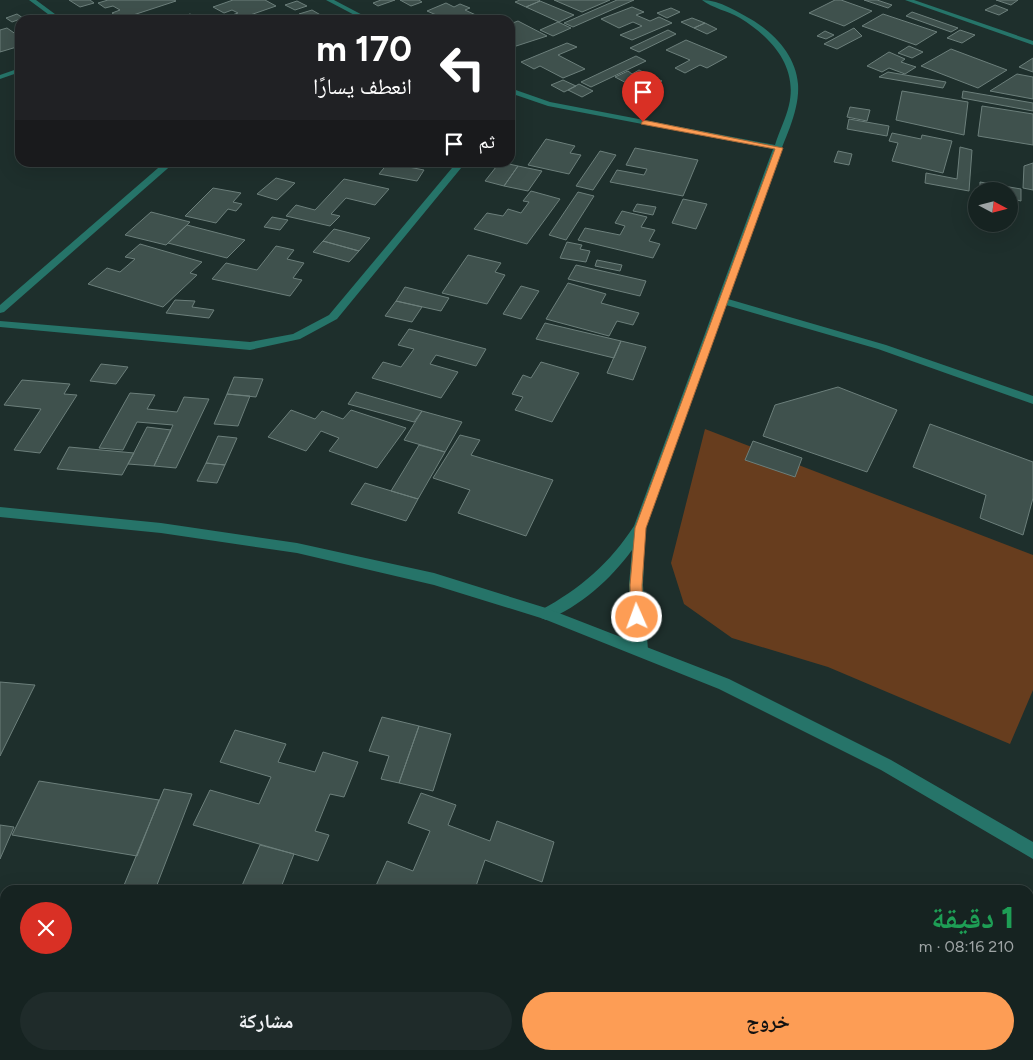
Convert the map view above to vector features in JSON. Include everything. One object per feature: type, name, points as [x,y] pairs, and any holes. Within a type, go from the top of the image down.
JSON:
[{"type":"street","points":[[32,0],[53,15]]},
{"type":"street","points":[[329,0],[359,15]]},
{"type":"street","points":[[546,614],[571,601],[612,568],[640,528],[779,148],[796,88],[794,72],[786,55],[774,40],[757,26],[737,14],[705,0]]},
{"type":"street","points":[[908,0],[1033,43]]},
{"type":"street","points":[[0,77],[15,72]]},
{"type":"street","points":[[515,94],[557,106],[779,148]]},
{"type":"street","points":[[0,310],[165,167]]},
{"type":"street","points":[[0,324],[250,346],[296,337],[333,317],[458,167]]},
{"type":"street","points":[[722,300],[882,347],[1033,400]]},
{"type":"street","points":[[0,512],[161,528],[297,548],[434,579],[546,614],[724,684],[886,764],[1033,851]]},
{"type":"street","points":[[640,528],[636,585],[641,650]]},
{"type":"shaded area","points":[[705,429],[1033,555],[1033,690],[1010,744],[828,667],[732,638],[684,604],[671,563]]},
{"type":"building","points":[[69,0],[90,0],[94,3],[80,7]]},
{"type":"building","points":[[108,0],[176,1],[133,15],[115,15],[112,13],[120,10],[113,6],[105,8],[98,3]]},
{"type":"building","points":[[233,0],[265,0],[276,6],[250,15],[232,15],[238,13],[232,10],[224,13],[213,7]]},
{"type":"building","points":[[381,0],[395,0],[378,6],[373,3]]},
{"type":"building","points":[[400,0],[419,0],[422,2],[411,6]]},
{"type":"building","points":[[520,0],[540,1],[526,7],[515,2]]},
{"type":"building","points":[[554,0],[610,0],[582,12]]},
{"type":"building","points":[[617,0],[634,0],[573,27],[564,23]]},
{"type":"building","points":[[835,0],[841,0],[872,11],[844,26],[809,13]]},
{"type":"building","points":[[864,0],[877,0],[892,5],[888,8]]},
{"type":"building","points":[[996,0],[1018,0],[1011,5]]},
{"type":"building","points":[[297,1],[307,6],[295,10],[285,5]]},
{"type":"building","points":[[540,1],[574,15],[559,22],[526,7]]},
{"type":"building","points":[[446,3],[454,7],[460,4],[470,8],[465,10],[476,15],[436,15],[427,11]]},
{"type":"building","points":[[995,5],[1008,10],[999,15],[985,10]]},
{"type":"building","points":[[632,7],[644,12],[636,15],[650,21],[659,17],[672,23],[632,40],[620,35],[642,26],[633,22],[619,28],[601,19]]},
{"type":"building","points":[[671,8],[680,12],[667,18],[657,13]]},
{"type":"building","points":[[312,10],[321,15],[301,15],[299,14]]},
{"type":"building","points":[[912,12],[958,28],[951,32],[906,16]]},
{"type":"building","points":[[17,14],[18,15],[15,15],[15,21],[12,22],[6,18]]},
{"type":"building","points":[[883,14],[937,32],[916,45],[862,26]]},
{"type":"building","points":[[692,18],[705,23],[694,28],[681,22]]},
{"type":"building","points":[[518,21],[547,36],[515,46],[515,22]]},
{"type":"building","points":[[558,22],[571,28],[553,36],[540,30]]},
{"type":"building","points":[[705,23],[717,29],[707,34],[694,28]]},
{"type":"building","points":[[7,28],[15,34],[15,48],[0,52],[0,30]]},
{"type":"building","points":[[854,28],[862,36],[837,49],[824,44]]},
{"type":"building","points":[[668,30],[676,34],[639,52],[630,48]]},
{"type":"building","points":[[960,30],[975,35],[962,43],[947,38]]},
{"type":"building","points":[[825,31],[834,35],[826,39],[817,36]]},
{"type":"building","points":[[686,40],[727,57],[707,68],[700,65],[685,73],[675,68],[690,60],[666,50]]},
{"type":"building","points":[[567,43],[577,47],[558,55],[585,69],[563,78],[540,66],[534,69],[521,62]]},
{"type":"building","points":[[909,46],[923,52],[912,58],[898,53]]},
{"type":"building","points":[[951,49],[1007,70],[978,88],[921,66]]},
{"type":"building","points":[[889,52],[905,59],[901,62],[916,67],[905,74],[889,68],[882,72],[867,66]]},
{"type":"building","points":[[636,56],[646,61],[591,87],[581,82]]},
{"type":"building","points":[[1033,58],[1033,72],[1019,67]]},
{"type":"building","points":[[639,70],[662,81],[635,94],[624,89],[632,86],[615,77],[628,71],[632,74]]},
{"type":"building","points":[[888,72],[946,82],[943,88],[879,77]]},
{"type":"building","points":[[1017,74],[1033,77],[1033,99],[990,91]]},
{"type":"building","points":[[563,80],[576,86],[564,92],[551,85]]},
{"type":"building","points":[[579,84],[593,91],[582,97],[568,90]]},
{"type":"building","points":[[902,91],[968,102],[964,135],[896,120]]},
{"type":"building","points":[[963,91],[1033,103],[1033,111],[962,98]]},
{"type":"building","points":[[982,106],[1033,114],[1033,145],[978,136]]},
{"type":"building","points":[[850,107],[870,110],[867,121],[847,117]]},
{"type":"building","points":[[849,119],[889,126],[887,136],[847,129]]},
{"type":"building","points":[[892,133],[921,139],[922,135],[952,141],[943,173],[892,161],[898,143],[889,141]]},
{"type":"building","points":[[546,139],[575,146],[570,153],[581,155],[569,174],[528,165]]},
{"type":"building","points":[[960,147],[972,150],[968,191],[925,183],[926,173],[957,179]]},
{"type":"building","points":[[635,148],[698,160],[683,196],[610,182],[617,170],[644,175],[647,169],[626,165]]},
{"type":"building","points":[[600,151],[616,155],[593,190],[576,186]]},
{"type":"building","points":[[838,151],[852,154],[849,165],[834,162]]},
{"type":"building","points":[[1033,163],[1033,190],[1023,188],[1024,166]]},
{"type":"building","points":[[518,166],[504,186],[485,181],[496,167]]},
{"type":"building","points":[[518,166],[542,171],[528,191],[504,186]]},
{"type":"building","points":[[385,167],[409,167],[424,170],[417,181],[379,174]]},
{"type":"building","points":[[276,178],[295,183],[277,200],[257,194]]},
{"type":"building","points":[[344,179],[389,189],[375,205],[346,198],[331,214],[340,216],[330,226],[286,216],[296,205],[315,210]]},
{"type":"building","points":[[213,188],[241,193],[233,202],[242,204],[236,211],[228,209],[216,223],[185,216]]},
{"type":"building","points":[[1018,188],[1021,189],[1021,201],[1018,200]]},
{"type":"building","points":[[531,191],[560,199],[527,244],[474,229],[487,213],[503,216],[508,209],[521,213],[529,202],[523,201]]},
{"type":"building","points":[[578,192],[594,196],[566,240],[549,235]]},
{"type":"building","points":[[683,199],[707,204],[696,229],[672,223]]},
{"type":"building","points":[[637,204],[656,207],[653,215],[633,211]]},
{"type":"building","points":[[622,211],[647,217],[641,227],[655,230],[649,241],[660,244],[653,258],[578,240],[585,228],[620,235],[625,226],[615,223]]},
{"type":"building","points":[[151,212],[190,222],[166,245],[125,235]]},
{"type":"building","points":[[272,217],[288,220],[280,230],[264,227]]},
{"type":"building","points":[[187,225],[245,240],[227,258],[168,243]]},
{"type":"building","points":[[334,229],[370,238],[359,251],[323,241]]},
{"type":"building","points":[[323,241],[359,251],[349,262],[313,252]]},
{"type":"building","points":[[567,242],[582,245],[580,249],[590,251],[586,262],[560,258]]},
{"type":"building","points":[[140,244],[202,262],[190,273],[197,275],[163,307],[88,284],[107,268],[120,272],[135,259],[125,257]]},
{"type":"building","points":[[276,246],[294,250],[287,259],[304,263],[293,278],[302,280],[290,296],[212,279],[226,263],[257,270]]},
{"type":"building","points":[[468,255],[501,263],[495,272],[505,275],[487,304],[442,293]]},
{"type":"building","points":[[597,260],[622,265],[620,271],[595,266]]},
{"type":"building","points":[[576,265],[646,281],[640,296],[568,279]]},
{"type":"building","points":[[568,283],[606,294],[601,303],[639,313],[633,325],[617,321],[609,336],[546,319]]},
{"type":"building","points":[[521,286],[539,291],[521,319],[503,314]]},
{"type":"building","points":[[405,287],[449,298],[441,311],[396,301]]},
{"type":"building","points":[[175,300],[195,301],[192,307],[214,310],[209,318],[166,313]]},
{"type":"building","points":[[396,301],[422,307],[412,322],[385,316]]},
{"type":"building","points":[[545,323],[621,341],[614,358],[536,339]]},
{"type":"building","points":[[409,329],[486,349],[476,366],[436,355],[430,364],[458,372],[441,398],[372,378],[383,362],[401,367],[414,349],[398,345]]},
{"type":"building","points":[[621,341],[646,347],[633,380],[607,373]]},
{"type":"building","points":[[541,362],[579,373],[552,422],[515,410],[523,397],[512,394],[523,375],[531,378]]},
{"type":"building","points":[[101,364],[128,367],[116,384],[90,381]]},
{"type":"building","points":[[234,377],[263,379],[256,397],[227,394]]},
{"type":"building","points":[[22,380],[70,384],[64,394],[77,395],[40,453],[14,450],[41,409],[4,405]]},
{"type":"building","points":[[838,387],[897,410],[867,472],[763,436],[775,405]]},
{"type":"building","points":[[356,392],[422,411],[414,422],[348,404]]},
{"type":"building","points":[[130,393],[155,395],[147,409],[177,412],[184,397],[209,399],[176,468],[154,466],[173,425],[137,422],[123,450],[99,448]]},
{"type":"building","points":[[227,394],[250,396],[238,426],[214,424]]},
{"type":"building","points":[[291,410],[315,419],[322,411],[343,419],[351,410],[406,428],[377,468],[329,451],[339,438],[321,431],[306,451],[268,437]]},
{"type":"building","points":[[422,411],[462,422],[445,452],[404,440]]},
{"type":"building","points":[[930,424],[1033,462],[1033,498],[1023,535],[980,518],[986,495],[913,467]]},
{"type":"building","points":[[147,427],[171,430],[154,466],[128,464]]},
{"type":"building","points":[[460,435],[480,440],[471,455],[553,480],[526,536],[458,513],[470,490],[433,478]]},
{"type":"building","points":[[218,436],[237,438],[225,465],[206,463]]},
{"type":"building","points":[[753,441],[802,458],[795,477],[745,460]]},
{"type":"building","points":[[419,445],[445,452],[418,499],[391,491]]},
{"type":"building","points":[[69,447],[134,453],[122,475],[57,469]]},
{"type":"building","points":[[206,463],[225,465],[217,483],[197,481]]},
{"type":"building","points":[[365,483],[418,499],[406,521],[351,504]]},
{"type":"building","points":[[0,682],[35,685],[0,756]]},
{"type":"building","points":[[382,717],[419,726],[399,783],[381,779],[389,756],[369,751]]},
{"type":"building","points":[[419,726],[451,734],[433,791],[399,783]]},
{"type":"building","points":[[235,730],[286,744],[278,762],[315,772],[323,752],[358,762],[344,797],[330,794],[315,831],[329,835],[318,861],[193,825],[210,790],[259,804],[271,777],[220,762]]},
{"type":"building","points":[[39,781],[159,800],[137,856],[12,835]]},
{"type":"building","points":[[164,789],[192,794],[157,885],[124,885]]},
{"type":"building","points":[[421,793],[456,805],[448,825],[490,841],[497,821],[554,842],[542,882],[485,860],[476,885],[376,885],[387,861],[413,871],[430,831],[408,823]]},
{"type":"building","points":[[0,825],[14,827],[0,859]]},
{"type":"building","points":[[260,845],[294,854],[282,885],[242,885]]},
{"type":"route","points":[[637,617],[636,585],[640,528],[779,148],[643,122]]}]
